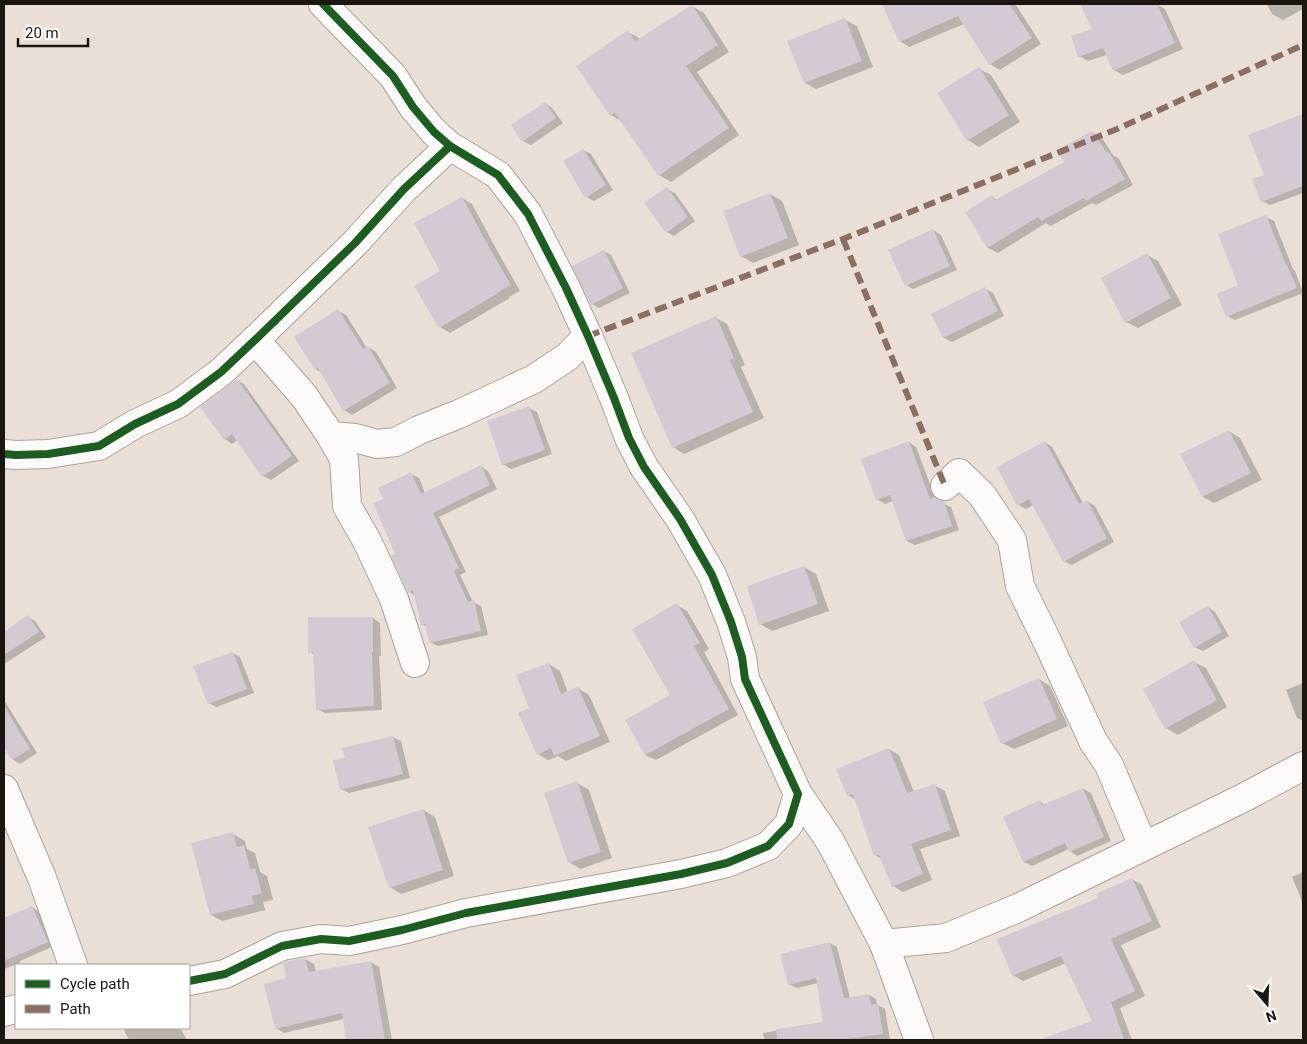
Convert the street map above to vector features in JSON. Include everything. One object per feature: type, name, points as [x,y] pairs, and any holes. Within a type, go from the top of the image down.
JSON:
[{"type":"street","points":[[323,4],[392,76],[434,132],[450,146],[498,175],[528,214],[588,336],[629,438],[644,467],[680,519],[712,575],[731,622],[742,657],[745,679],[798,794],[830,841],[884,944],[919,1040]]},
{"type":"street","points":[[4,454],[48,454],[99,446],[135,424],[178,404],[221,372],[256,340],[355,243],[404,189],[450,146]]},
{"type":"street","points":[[331,436],[355,438],[377,444],[396,442],[534,379],[567,356],[588,336]]},
{"type":"street","points":[[256,340],[304,396],[344,459],[347,506],[367,541],[394,599],[415,663]]},
{"type":"street","points":[[945,486],[959,472],[982,495],[1012,540],[1020,586],[1093,741],[1109,765],[1143,846]]},
{"type":"street","points":[[884,944],[946,938],[1018,908],[1243,798],[1303,766]]},
{"type":"street","points":[[4,789],[42,878],[73,964]]},
{"type":"street","points":[[190,981],[225,974],[282,946],[320,939],[349,941],[402,930],[466,913],[681,874],[727,863],[768,846],[790,824],[798,794]]},
{"type":"building","points":[[882,4],[1009,4],[1032,38],[989,65],[958,16],[899,42]]},
{"type":"building","points":[[1080,4],[1157,4],[1175,43],[1113,71],[1103,48],[1078,57],[1071,36],[1092,29]]},
{"type":"building","points":[[692,5],[718,45],[686,66],[729,128],[658,176],[615,113],[610,116],[576,66],[628,30],[635,41]]},
{"type":"building","points":[[845,18],[862,61],[804,83],[787,41]]},
{"type":"building","points":[[979,67],[1009,115],[967,141],[937,93]]},
{"type":"building","points":[[545,102],[556,118],[522,142],[511,125]]},
{"type":"building","points":[[1303,114],[1303,186],[1261,202],[1252,179],[1264,175],[1248,135]]},
{"type":"building","points":[[1092,131],[1107,153],[1109,152],[1125,179],[1086,201],[1084,198],[1041,221],[1038,217],[987,248],[965,212],[992,195],[995,200],[1064,162],[1057,150]]},
{"type":"building","points":[[583,149],[606,185],[585,198],[563,161]]},
{"type":"building","points":[[667,187],[688,217],[666,233],[644,203]]},
{"type":"building","points":[[770,193],[788,238],[740,257],[723,211]]},
{"type":"building","points":[[462,197],[511,285],[439,328],[414,286],[440,271],[414,223]]},
{"type":"building","points":[[1266,215],[1297,288],[1226,317],[1217,294],[1238,285],[1218,234]]},
{"type":"building","points":[[933,229],[950,266],[905,286],[888,250]]},
{"type":"building","points":[[604,250],[623,288],[591,305],[572,266]]},
{"type":"building","points":[[1147,253],[1171,298],[1125,323],[1101,278]]},
{"type":"building","points":[[985,287],[998,311],[943,338],[931,314]]},
{"type":"building","points":[[338,309],[363,349],[368,346],[390,383],[343,411],[318,368],[315,370],[294,337]]},
{"type":"building","points":[[716,316],[734,358],[730,360],[753,412],[672,448],[631,353]]},
{"type":"building","points":[[237,379],[292,456],[262,477],[232,434],[224,440],[200,407]]},
{"type":"building","points":[[529,406],[545,450],[502,465],[487,421]]},
{"type":"building","points":[[1229,430],[1251,473],[1202,497],[1180,454]]},
{"type":"building","points":[[909,441],[930,499],[935,497],[940,501],[944,501],[952,526],[906,541],[890,495],[876,500],[861,459]]},
{"type":"building","points":[[1045,441],[1079,504],[1087,500],[1107,538],[1063,562],[1029,499],[1017,506],[997,467]]},
{"type":"building","points":[[481,465],[490,485],[433,513],[459,568],[454,571],[468,602],[474,600],[481,631],[429,643],[425,624],[421,625],[413,590],[408,593],[391,556],[395,554],[373,503],[383,499],[378,488],[411,472],[421,494]]},
{"type":"building","points":[[804,566],[818,604],[759,625],[747,586]]},
{"type":"building","points":[[677,603],[700,643],[694,646],[729,709],[645,755],[625,720],[670,695],[632,629]]},
{"type":"building","points":[[1208,606],[1222,632],[1194,648],[1179,622]]},
{"type":"building","points":[[28,615],[39,632],[4,655],[4,632]]},
{"type":"building","points":[[308,617],[373,617],[374,706],[316,710],[313,653],[308,653]]},
{"type":"building","points":[[233,652],[247,689],[208,704],[193,666]]},
{"type":"building","points":[[1194,660],[1217,700],[1165,729],[1143,689]]},
{"type":"building","points":[[549,663],[561,694],[578,687],[600,736],[554,756],[551,748],[537,755],[518,713],[529,708],[516,675]]},
{"type":"building","points":[[1039,678],[1057,719],[1001,744],[983,702]]},
{"type":"building","points":[[4,706],[30,749],[12,760],[4,748]]},
{"type":"building","points":[[393,736],[403,774],[340,790],[333,760],[345,758],[342,748]]},
{"type":"building","points":[[889,748],[907,793],[935,784],[951,830],[911,844],[923,874],[892,887],[879,855],[874,856],[853,794],[847,796],[836,769]]},
{"type":"building","points":[[577,781],[601,852],[568,863],[544,793]]},
{"type":"building","points":[[1083,788],[1104,837],[1069,852],[1065,843],[1023,862],[1003,817],[1040,800],[1042,805]]},
{"type":"building","points":[[423,809],[443,870],[389,888],[368,827]]},
{"type":"building","points":[[233,832],[237,847],[244,845],[250,869],[255,868],[262,893],[252,896],[254,904],[210,915],[191,843]]},
{"type":"building","points":[[1132,878],[1152,921],[1111,939],[1135,991],[1111,1002],[1124,1040],[1044,1040],[1044,1038],[1092,1021],[1061,956],[1012,976],[997,939],[1098,898],[1096,894]]},
{"type":"building","points":[[32,906],[48,942],[4,961],[4,918]]},
{"type":"building","points":[[830,942],[844,998],[869,994],[871,1005],[878,1003],[883,1034],[840,1040],[777,1040],[776,1029],[823,1022],[816,978],[788,985],[780,954]]},
{"type":"building","points":[[305,958],[309,972],[371,961],[385,1040],[346,1040],[342,1013],[275,1029],[264,984],[286,978],[283,963]]},
{"type":"marked path","points":[[588,336],[843,239],[1117,129],[1303,45]]},
{"type":"marked path","points":[[843,239],[945,486]]},
{"type":"cycle path","points":[[190,981],[225,974],[282,946],[321,939],[349,941],[402,930],[466,913],[681,874],[727,863],[768,846],[789,824],[798,794],[745,679],[742,657],[731,622],[712,575],[680,519],[644,467],[629,438],[588,336],[528,214],[498,175],[450,146],[434,132],[413,107],[393,76],[323,4]]},
{"type":"cycle path","points":[[4,454],[48,454],[99,446],[135,424],[178,404],[221,372],[255,340],[355,243],[404,189],[450,146]]}]
